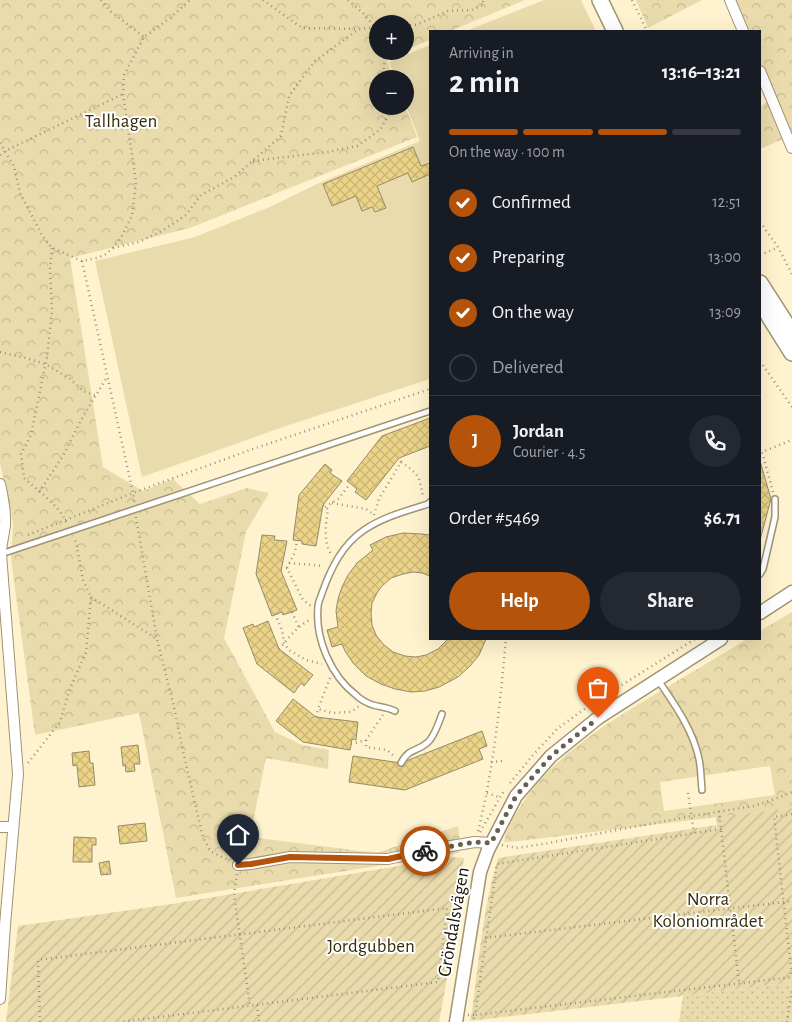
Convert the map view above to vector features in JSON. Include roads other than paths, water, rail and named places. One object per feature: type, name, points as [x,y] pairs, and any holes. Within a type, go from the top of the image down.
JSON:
[{"type":"main road","points":[[600,0],[615,30]]},
{"type":"main road","points":[[761,285],[792,332]]},
{"type":"main road","points":[[761,301],[792,353]]},
{"type":"street","points":[[730,0],[744,30]]},
{"type":"street","points":[[761,73],[792,148]]},
{"type":"street","points":[[0,484],[5,518],[0,548],[18,774],[0,999]]},
{"type":"street","points":[[761,612],[792,592]]},
{"type":"street","name":"Gröndalsvägen","points":[[456,1022],[480,872],[491,843],[516,796],[551,756],[598,718],[719,640]]},
{"type":"street","points":[[0,827],[14,827]]},
{"type":"street","points":[[238,865],[290,857],[388,859],[475,842],[491,843]]},
{"type":"lane","points":[[0,548],[70,531],[429,411]]},
{"type":"lane","points":[[761,572],[775,517],[775,499]]},
{"type":"lane","points":[[395,710],[371,705],[356,696],[332,668],[322,642],[318,624],[318,606],[328,575],[344,548],[364,530],[390,516],[424,506],[429,503]]},
{"type":"lane","points":[[658,680],[680,712],[692,737],[699,760],[702,790]]},
{"type":"lane","points":[[401,763],[406,754],[428,743],[442,714]]},
{"type":"park label","name":"Tallhagen","points":[[121,121]]},
{"type":"park label","name":"Norra Koloniområdet","points":[[708,910]]},
{"type":"park label","name":"Jordgubben","points":[[371,946]]}]
